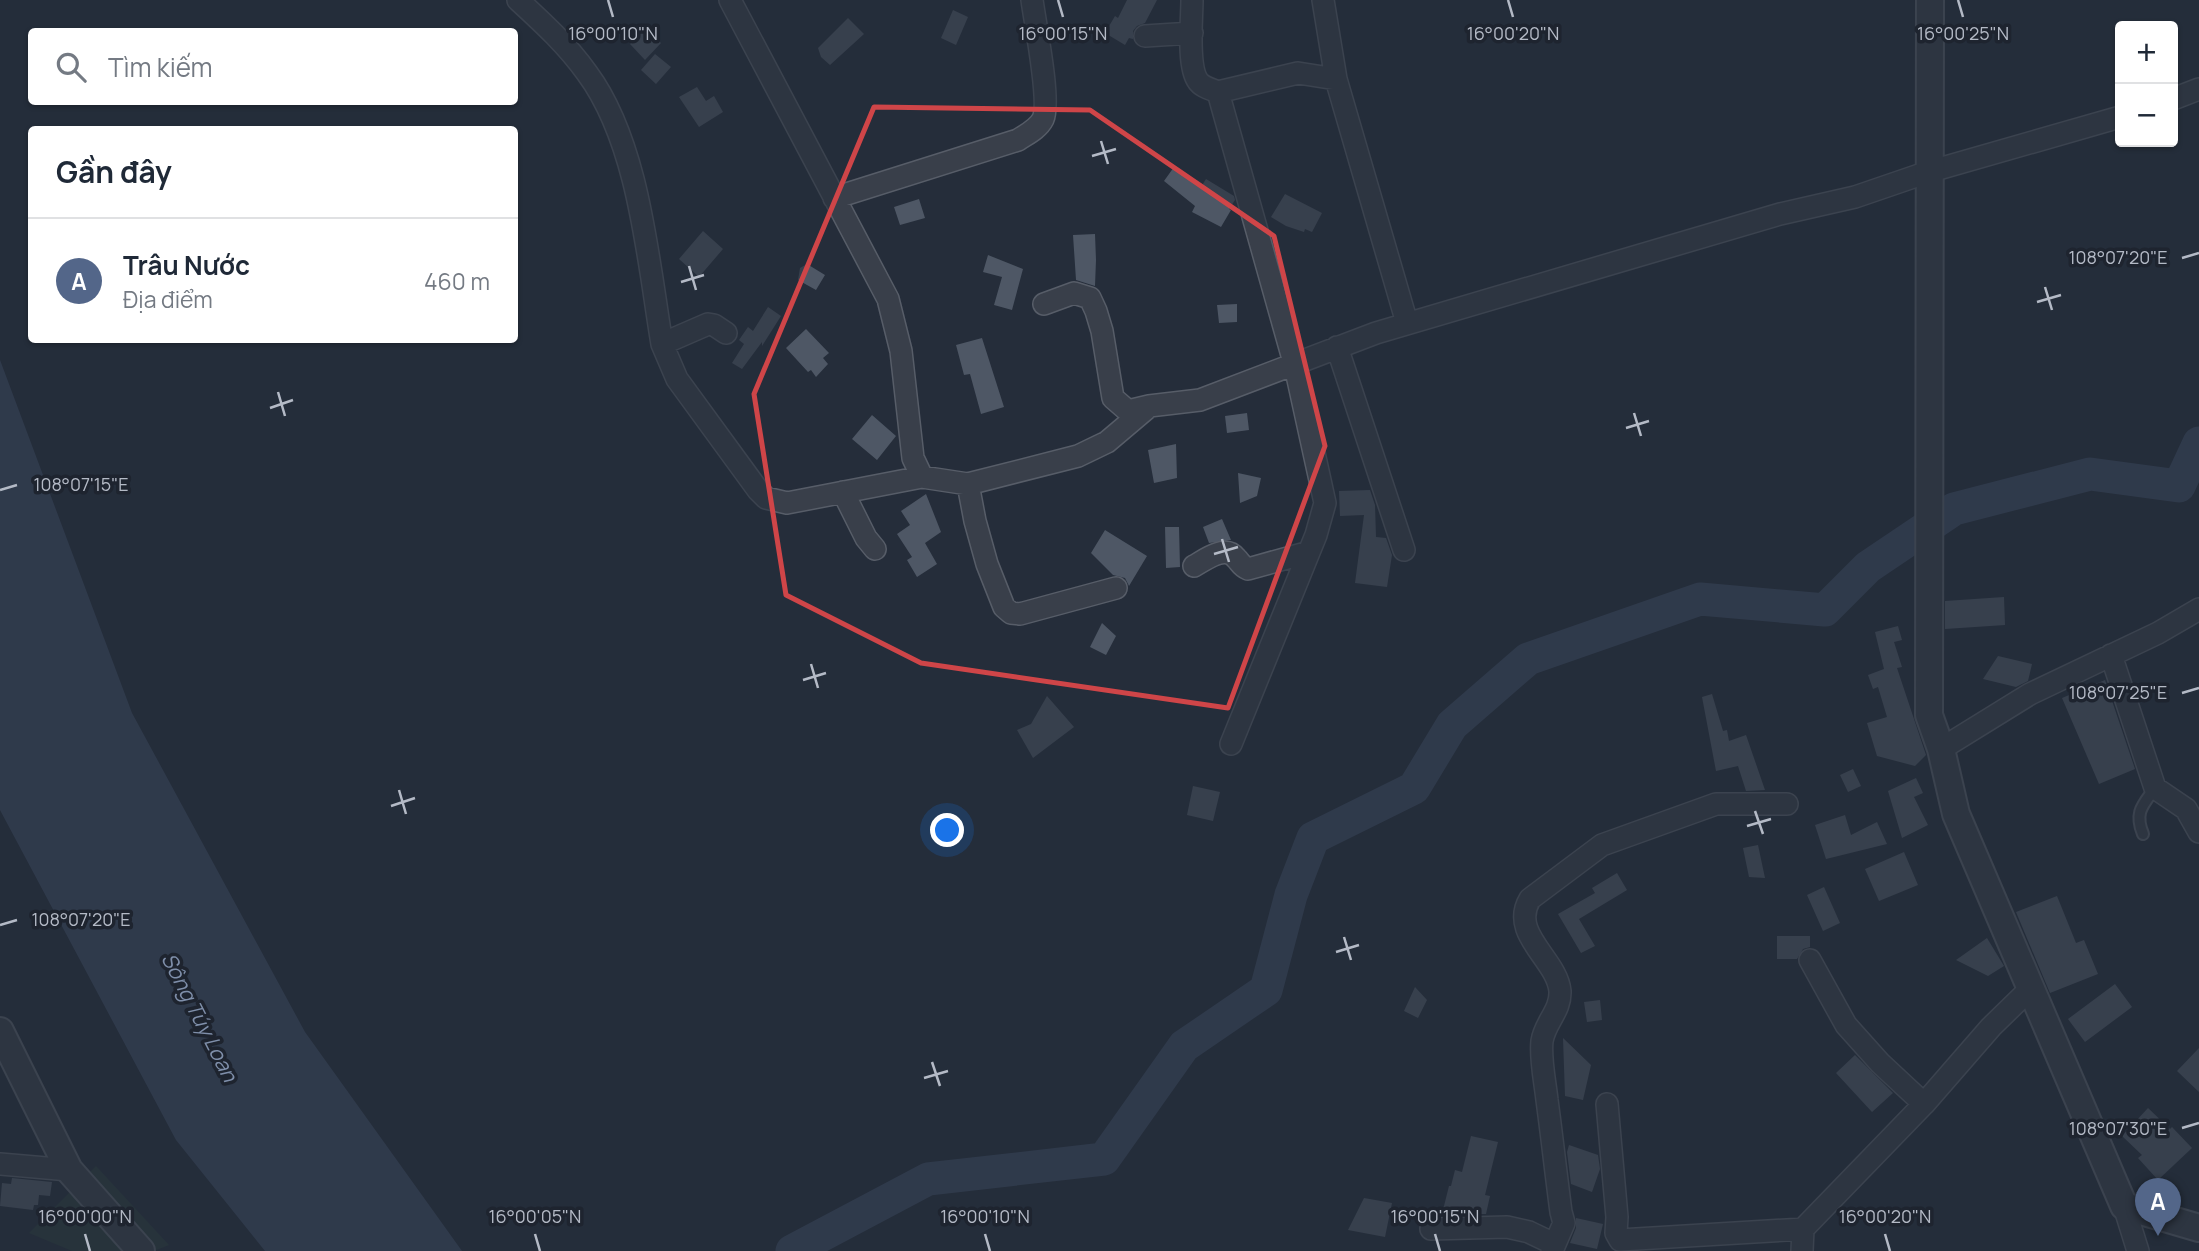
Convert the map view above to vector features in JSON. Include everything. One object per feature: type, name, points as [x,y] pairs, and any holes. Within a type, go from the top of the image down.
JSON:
[{"type":"street","points":[[517,0],[553,31],[589,75],[615,124],[632,174],[663,344],[677,379],[766,498],[787,503],[922,477],[968,484],[1078,456],[1095,449],[1149,406]]},
{"type":"street","points":[[730,0],[888,299],[901,351],[913,458],[922,477]]},
{"type":"street","points":[[834,198],[1018,140],[1034,130],[1044,118],[1045,99],[1032,0]]},
{"type":"street","points":[[1192,0],[1194,69],[1198,81],[1218,92],[1298,74],[1336,79]]},
{"type":"street","points":[[1322,0],[1336,79],[1407,323]]},
{"type":"street","points":[[1930,0],[1929,715],[1941,749],[1956,814],[2124,1206],[2138,1251]]},
{"type":"street","points":[[1145,36],[1192,33]]},
{"type":"street","points":[[2178,97],[2199,89]]},
{"type":"street","points":[[1218,92],[1295,366],[1325,503],[1309,552],[1231,744]]},
{"type":"street","points":[[1044,304],[1074,293],[1090,298],[1102,331],[1113,398],[1128,411],[1200,400],[1407,323],[1780,214],[1855,197],[1928,172],[2115,118]]},
{"type":"street","points":[[663,344],[708,324],[726,333]]},
{"type":"street","points":[[1337,347],[1404,550]]},
{"type":"street","points":[[968,484],[987,564],[1004,607],[1011,613],[1020,614],[1116,588]]},
{"type":"street","points":[[843,492],[866,538],[875,549]]},
{"type":"street","points":[[1194,566],[1218,553],[1226,552],[1235,555],[1240,565],[1248,569],[1309,552]]},
{"type":"street","points":[[1941,749],[2030,694],[2199,609]]},
{"type":"street","points":[[2111,655],[2155,788],[2186,809],[2199,832]]},
{"type":"street","points":[[1432,1229],[1507,1227],[1530,1232],[1553,1248],[1564,1223],[1542,1039],[1559,1008],[1560,990],[1556,974],[1537,948],[1525,924],[1525,908],[1530,899],[1602,845],[1716,804],[1787,804]]},
{"type":"street","points":[[1810,960],[1846,1025],[1880,1063],[1924,1104]]},
{"type":"street","points":[[1802,1251],[1803,1229],[1924,1104],[1990,1027],[2031,988]]},
{"type":"street","points":[[0,1031],[69,1170],[141,1251]]},
{"type":"street","points":[[1607,1104],[1617,1217],[1616,1233],[1620,1240],[1803,1229]]},
{"type":"street","points":[[0,1164],[69,1170]]},
{"type":"street","points":[[2124,1206],[2199,1228]]},
{"type":"lane","points":[[2143,834],[2138,821],[2141,807],[2155,788]]},
{"type":"highlighted area","points":[[874,107],[1090,110],[1274,236],[1325,446],[1228,708],[921,663],[786,595],[754,394]]},
{"type":"shaded area","points":[[96,1166],[169,1245],[154,1251],[72,1251],[29,1233]]},
{"type":"water","name":"Sông Túy Loan","points":[[0,360],[132,713],[305,1032],[462,1251],[265,1251],[176,1140],[0,810]]},
{"type":"building","points":[[1127,0],[1157,0],[1145,23],[1137,26],[1133,31],[1133,39],[1129,38],[1125,45],[1105,33],[1115,16],[1118,18]]},
{"type":"building","points":[[953,10],[968,17],[956,45],[941,38]]},
{"type":"building","points":[[848,18],[864,34],[830,65],[821,57],[818,48]]},
{"type":"building","points":[[646,28],[661,43],[645,60],[630,44]]},
{"type":"building","points":[[655,54],[671,67],[656,84],[641,70]]},
{"type":"building","points":[[697,87],[706,101],[714,96],[723,112],[699,127],[679,97]]},
{"type":"building","points":[[1174,167],[1201,187],[1206,179],[1234,196],[1235,200],[1229,209],[1231,210],[1221,227],[1192,212],[1195,206],[1164,181]]},
{"type":"building","points":[[1285,194],[1322,213],[1312,232],[1286,226],[1271,217]]},
{"type":"building","points":[[919,199],[925,218],[900,225],[894,207]]},
{"type":"building","points":[[703,231],[723,249],[699,277],[679,259]]},
{"type":"building","points":[[1095,234],[1095,286],[1076,280],[1073,235]]},
{"type":"building","points":[[988,255],[1023,269],[1012,310],[994,305],[1002,277],[983,272]]},
{"type":"building","points":[[807,264],[825,275],[816,290],[798,280],[800,268]]},
{"type":"building","points":[[1237,304],[1237,322],[1219,323],[1217,305]]},
{"type":"building","points":[[768,307],[781,316],[762,346],[762,342],[742,369],[732,363],[744,344],[739,340],[748,327],[753,331]]},
{"type":"building","points":[[806,329],[829,353],[823,358],[828,364],[816,377],[786,348]]},
{"type":"building","points":[[982,338],[1004,407],[981,414],[970,374],[964,375],[956,345]]},
{"type":"building","points":[[1247,413],[1249,430],[1227,433],[1225,416]]},
{"type":"building","points":[[872,415],[896,436],[877,460],[852,439]]},
{"type":"building","points":[[1176,444],[1177,478],[1154,483],[1148,450]]},
{"type":"building","points":[[1238,473],[1261,478],[1257,496],[1240,503]]},
{"type":"building","points":[[1370,490],[1375,505],[1376,537],[1386,538],[1392,555],[1387,587],[1355,583],[1364,515],[1340,516],[1339,491]]},
{"type":"building","points":[[926,494],[941,532],[925,543],[937,564],[917,577],[907,560],[912,557],[897,534],[910,525],[901,511]]},
{"type":"building","points":[[1222,519],[1231,540],[1209,543],[1203,527]]},
{"type":"building","points":[[1165,527],[1179,527],[1180,567],[1166,568]]},
{"type":"building","points":[[1105,530],[1147,556],[1129,586],[1125,578],[1113,575],[1091,553]]},
{"type":"building","points":[[2004,597],[2005,625],[1945,629],[1945,601]]},
{"type":"building","points":[[1102,623],[1116,636],[1106,655],[1090,647]]},
{"type":"building","points":[[1898,626],[1902,640],[1894,642],[1902,667],[1897,668],[1926,755],[1915,766],[1877,756],[1867,723],[1887,717],[1878,687],[1873,689],[1868,675],[1884,669],[1875,632]]},
{"type":"building","points":[[1998,656],[2032,664],[2028,681],[2016,687],[1983,679]]},
{"type":"building","points":[[2105,680],[2135,769],[2099,784],[2062,698]]},
{"type":"building","points":[[1712,694],[1723,731],[1727,730],[1729,741],[1746,735],[1765,790],[1746,791],[1738,766],[1716,771],[1702,697]]},
{"type":"building","points":[[1047,696],[1074,727],[1033,758],[1017,730],[1031,724]]},
{"type":"building","points":[[1853,769],[1861,786],[1848,792],[1840,775]]},
{"type":"building","points":[[1916,778],[1923,793],[1914,797],[1928,825],[1902,838],[1888,791]]},
{"type":"building","points":[[1193,786],[1220,792],[1213,821],[1187,815]]},
{"type":"building","points":[[1845,815],[1851,835],[1877,822],[1887,844],[1826,859],[1815,825]]},
{"type":"building","points":[[1758,845],[1765,878],[1749,877],[1743,848]]},
{"type":"building","points":[[1904,852],[1918,885],[1879,901],[1865,869]]},
{"type":"building","points":[[1617,873],[1627,890],[1579,919],[1595,946],[1581,953],[1558,914],[1595,893],[1592,888]]},
{"type":"building","points":[[1824,887],[1840,923],[1823,931],[1807,895]]},
{"type":"building","points":[[2057,896],[2076,943],[2084,940],[2098,974],[2050,993],[2016,912]]},
{"type":"building","points":[[1777,936],[1810,936],[1810,947],[1803,949],[1797,959],[1777,959]]},
{"type":"building","points":[[1987,938],[2004,966],[1988,976],[1956,960]]},
{"type":"building","points":[[2115,984],[2132,1007],[2085,1042],[2068,1019]]},
{"type":"building","points":[[1415,987],[1427,1000],[1418,1018],[1404,1011]]},
{"type":"building","points":[[1600,1000],[1602,1020],[1587,1022],[1584,1002]]},
{"type":"building","points":[[1563,1038],[1591,1065],[1583,1100],[1565,1096]]},
{"type":"building","points":[[2199,1048],[2199,1092],[2177,1071]]},
{"type":"building","points":[[1855,1055],[1893,1093],[1872,1112],[1836,1073]]},
{"type":"building","points":[[2148,1108],[2192,1148],[2158,1180],[2138,1158],[2142,1155],[2122,1136]]},
{"type":"building","points":[[1471,1136],[1498,1142],[1485,1195],[1490,1196],[1486,1214],[1442,1214],[1455,1170],[1462,1172]]},
{"type":"building","points":[[1569,1145],[1598,1155],[1600,1169],[1592,1192],[1571,1184],[1567,1152]]},
{"type":"building","points":[[12,1178],[52,1182],[50,1196],[39,1195],[38,1205],[34,1205],[33,1210],[0,1206],[2,1183],[11,1184]]},
{"type":"building","points":[[1364,1198],[1392,1203],[1385,1237],[1348,1230]]},
{"type":"building","points":[[1576,1218],[1603,1224],[1597,1249],[1570,1243],[1576,1228]]},
{"type":"waterway","points":[[792,1251],[928,1179],[1104,1159],[1184,1046],[1266,990],[1291,895],[1313,838],[1414,788],[1452,725],[1528,659],[1700,599],[1825,610],[1868,567],[1954,509],[2090,474],[2179,486],[2199,443]]},
{"type":"place","name":"Trâu Nước","points":[[2158,1236]]}]
